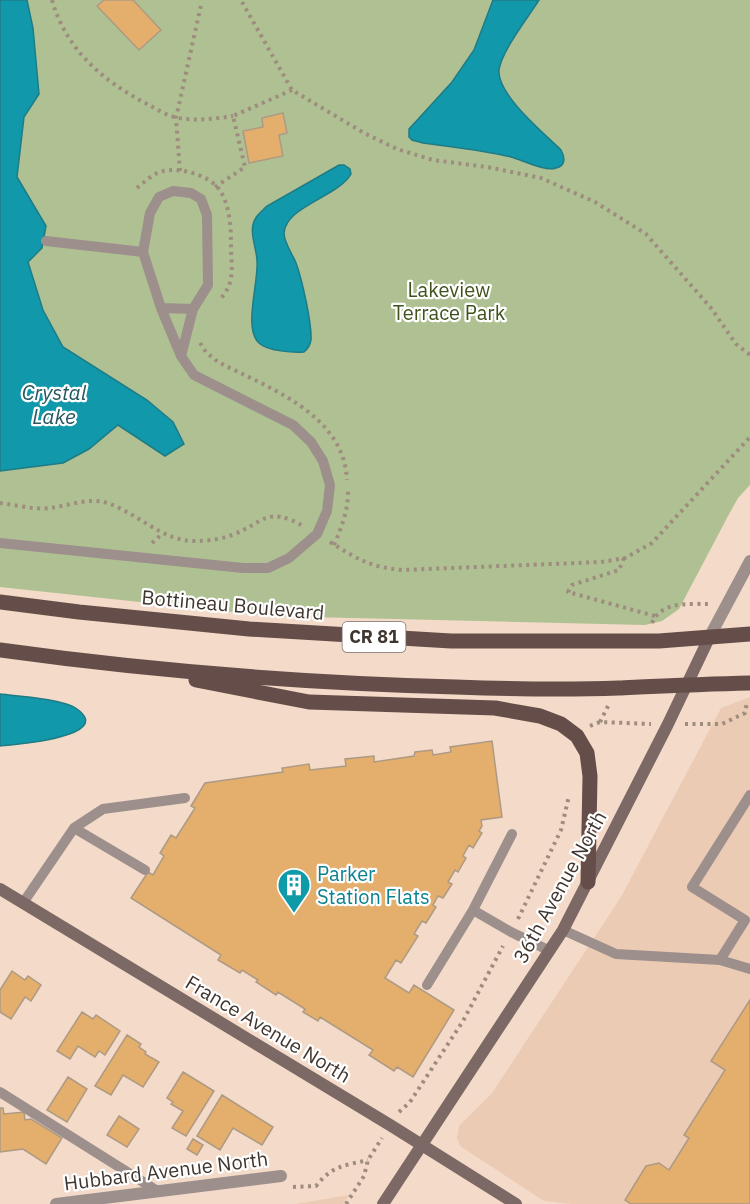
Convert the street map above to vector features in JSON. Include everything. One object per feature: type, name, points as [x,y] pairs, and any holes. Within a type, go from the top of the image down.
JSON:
[{"type":"main road","name":"Bottineau Boulevard","points":[[0,602],[249,629],[451,641],[659,641],[750,634]]},
{"type":"main road","points":[[0,650],[119,665],[327,682],[446,687],[618,688],[750,683]]},
{"type":"main road","points":[[119,665],[309,702],[495,708],[540,716],[561,724],[577,736],[587,753],[590,776],[588,882]]},
{"type":"street","points":[[710,636],[750,561]]},
{"type":"street","name":"36th Avenue North","points":[[383,1204],[563,930],[710,636]]},
{"type":"street","name":"France Avenue North","points":[[0,889],[516,1204]]},
{"type":"street","name":"Hubbard Avenue North","points":[[56,1204],[281,1176]]},
{"type":"lane","points":[[0,543],[243,568],[268,568],[290,558],[317,534],[327,511],[330,485],[323,461],[311,442],[293,425],[194,375],[181,356],[161,308],[143,252],[150,213],[159,197],[173,191],[191,193],[201,199],[207,215],[208,285],[193,309],[181,356]]},
{"type":"lane","points":[[46,241],[143,252]]},
{"type":"lane","points":[[161,308],[193,309]]},
{"type":"lane","points":[[720,960],[745,921],[692,887],[750,795]]},
{"type":"lane","points":[[23,903],[74,828],[103,809],[185,798]]},
{"type":"lane","points":[[74,828],[145,870]]},
{"type":"lane","points":[[427,985],[473,910],[512,834]]},
{"type":"lane","points":[[473,910],[550,951]]},
{"type":"lane","points":[[563,930],[616,954],[720,960],[750,969]]},
{"type":"lane","points":[[0,1092],[159,1192]]},
{"type":"path","points":[[52,0],[65,34],[99,74],[124,93],[176,118],[213,120],[233,116],[292,90]]},
{"type":"path","points":[[242,2],[292,90],[364,133],[397,149],[433,160],[487,167],[541,178],[596,202],[646,234],[711,308],[736,344],[750,355]]},
{"type":"path","points":[[180,171],[176,118],[201,5]]},
{"type":"path","points":[[201,199],[244,167],[233,116]]},
{"type":"path","points":[[137,188],[163,171],[180,171],[204,177],[217,185],[230,219],[232,280],[227,292],[219,300]]},
{"type":"path","points":[[198,339],[206,352],[218,362],[301,406],[321,423],[340,447],[347,474],[348,500],[334,545]]},
{"type":"path","points":[[0,504],[47,509],[90,501],[104,502],[163,533],[178,539],[193,541],[232,535],[260,519],[274,516],[292,520],[359,560],[379,568],[402,570],[601,562],[625,558],[652,543],[750,437]]},
{"type":"path","points":[[625,558],[619,570],[572,585],[568,592],[655,616]]},
{"type":"path","points":[[316,1186],[334,1168],[368,1160],[364,1176],[346,1204]]},
{"type":"shaded area","points":[[750,697],[750,1204],[573,1204],[544,1201],[460,1146],[457,1138],[459,1126],[492,1093],[621,897],[721,708]]},
{"type":"shaded area","points":[[349,1195],[343,1204],[296,1204]]},
{"type":"green space","name":"Lakeview Terrace Park","points":[[27,0],[750,0],[750,485],[738,498],[679,609],[662,621],[645,625],[269,616],[0,587],[0,471],[63,463],[89,449],[118,425],[165,456],[173,422],[147,400],[63,347],[43,310],[28,262],[42,248],[46,226],[17,177],[24,117],[39,94],[33,28]]},
{"type":"water","name":"Crystal Lake","points":[[0,0],[27,0],[33,28],[39,94],[24,117],[17,177],[46,226],[42,248],[28,262],[43,310],[63,347],[147,400],[173,422],[184,444],[165,456],[118,425],[89,449],[63,463],[0,471]]},
{"type":"water","points":[[493,0],[539,0],[501,62],[500,80],[513,102],[561,150],[564,161],[559,167],[546,168],[511,157],[423,143],[409,137],[409,129],[452,82],[474,50]]},
{"type":"water","points":[[339,165],[350,169],[351,174],[335,189],[293,216],[284,233],[304,290],[310,323],[310,344],[304,352],[287,352],[263,346],[254,336],[252,327],[257,270],[252,233],[254,222],[267,206]]},
{"type":"water","points":[[0,694],[40,698],[70,706],[77,709],[85,719],[83,726],[73,733],[57,738],[0,746]]},
{"type":"building","points":[[104,0],[133,0],[161,30],[139,50],[97,6]]},
{"type":"building","points":[[283,113],[287,133],[279,135],[283,156],[249,163],[243,131],[263,127],[262,118]]},
{"type":"building","name":"Parker Station Flats","points":[[492,741],[502,817],[481,820],[482,826],[479,831],[482,833],[473,848],[469,845],[463,856],[466,858],[458,872],[455,870],[448,882],[452,884],[443,898],[438,896],[433,905],[436,907],[426,923],[422,921],[414,934],[418,936],[401,963],[396,960],[385,978],[409,993],[414,985],[454,1010],[413,1077],[397,1067],[394,1071],[369,1055],[373,1050],[320,1017],[318,1021],[303,1012],[305,1009],[278,992],[276,995],[242,970],[240,973],[218,960],[221,955],[131,898],[148,872],[153,875],[164,856],[160,853],[171,835],[176,838],[195,808],[191,806],[205,783],[283,772],[282,768],[309,764],[310,770],[346,766],[345,759],[374,756],[374,762],[414,756],[415,752],[432,750],[433,755],[451,752],[450,747]]},
{"type":"building","points":[[12,971],[25,980],[28,976],[41,985],[31,1001],[25,997],[11,1019],[0,1012],[0,990]]},
{"type":"building","points":[[750,1000],[750,1204],[631,1204],[625,1200],[646,1166],[659,1163],[669,1170],[689,1138],[684,1135],[725,1070],[711,1061]]},
{"type":"building","points":[[82,1012],[93,1019],[96,1015],[120,1031],[105,1055],[99,1051],[95,1057],[78,1046],[70,1059],[57,1051]]},
{"type":"building","points":[[127,1035],[141,1044],[139,1047],[146,1052],[145,1054],[159,1062],[143,1087],[123,1075],[111,1095],[95,1086]]},
{"type":"building","points":[[183,1072],[214,1091],[186,1136],[172,1128],[183,1111],[171,1104],[173,1102],[167,1098]]},
{"type":"building","points":[[68,1077],[87,1089],[67,1122],[47,1110]]},
{"type":"building","points":[[222,1095],[273,1127],[262,1145],[233,1128],[220,1150],[197,1136]]},
{"type":"building","points":[[0,1108],[3,1108],[4,1114],[24,1112],[25,1120],[31,1119],[62,1138],[46,1164],[23,1149],[0,1152]]},
{"type":"building","points":[[119,1116],[139,1129],[127,1147],[107,1135]]},
{"type":"building","points":[[193,1139],[203,1145],[197,1155],[187,1149]]},
{"type":"place","name":"Parker Station Flats","points":[[294,914]]}]
